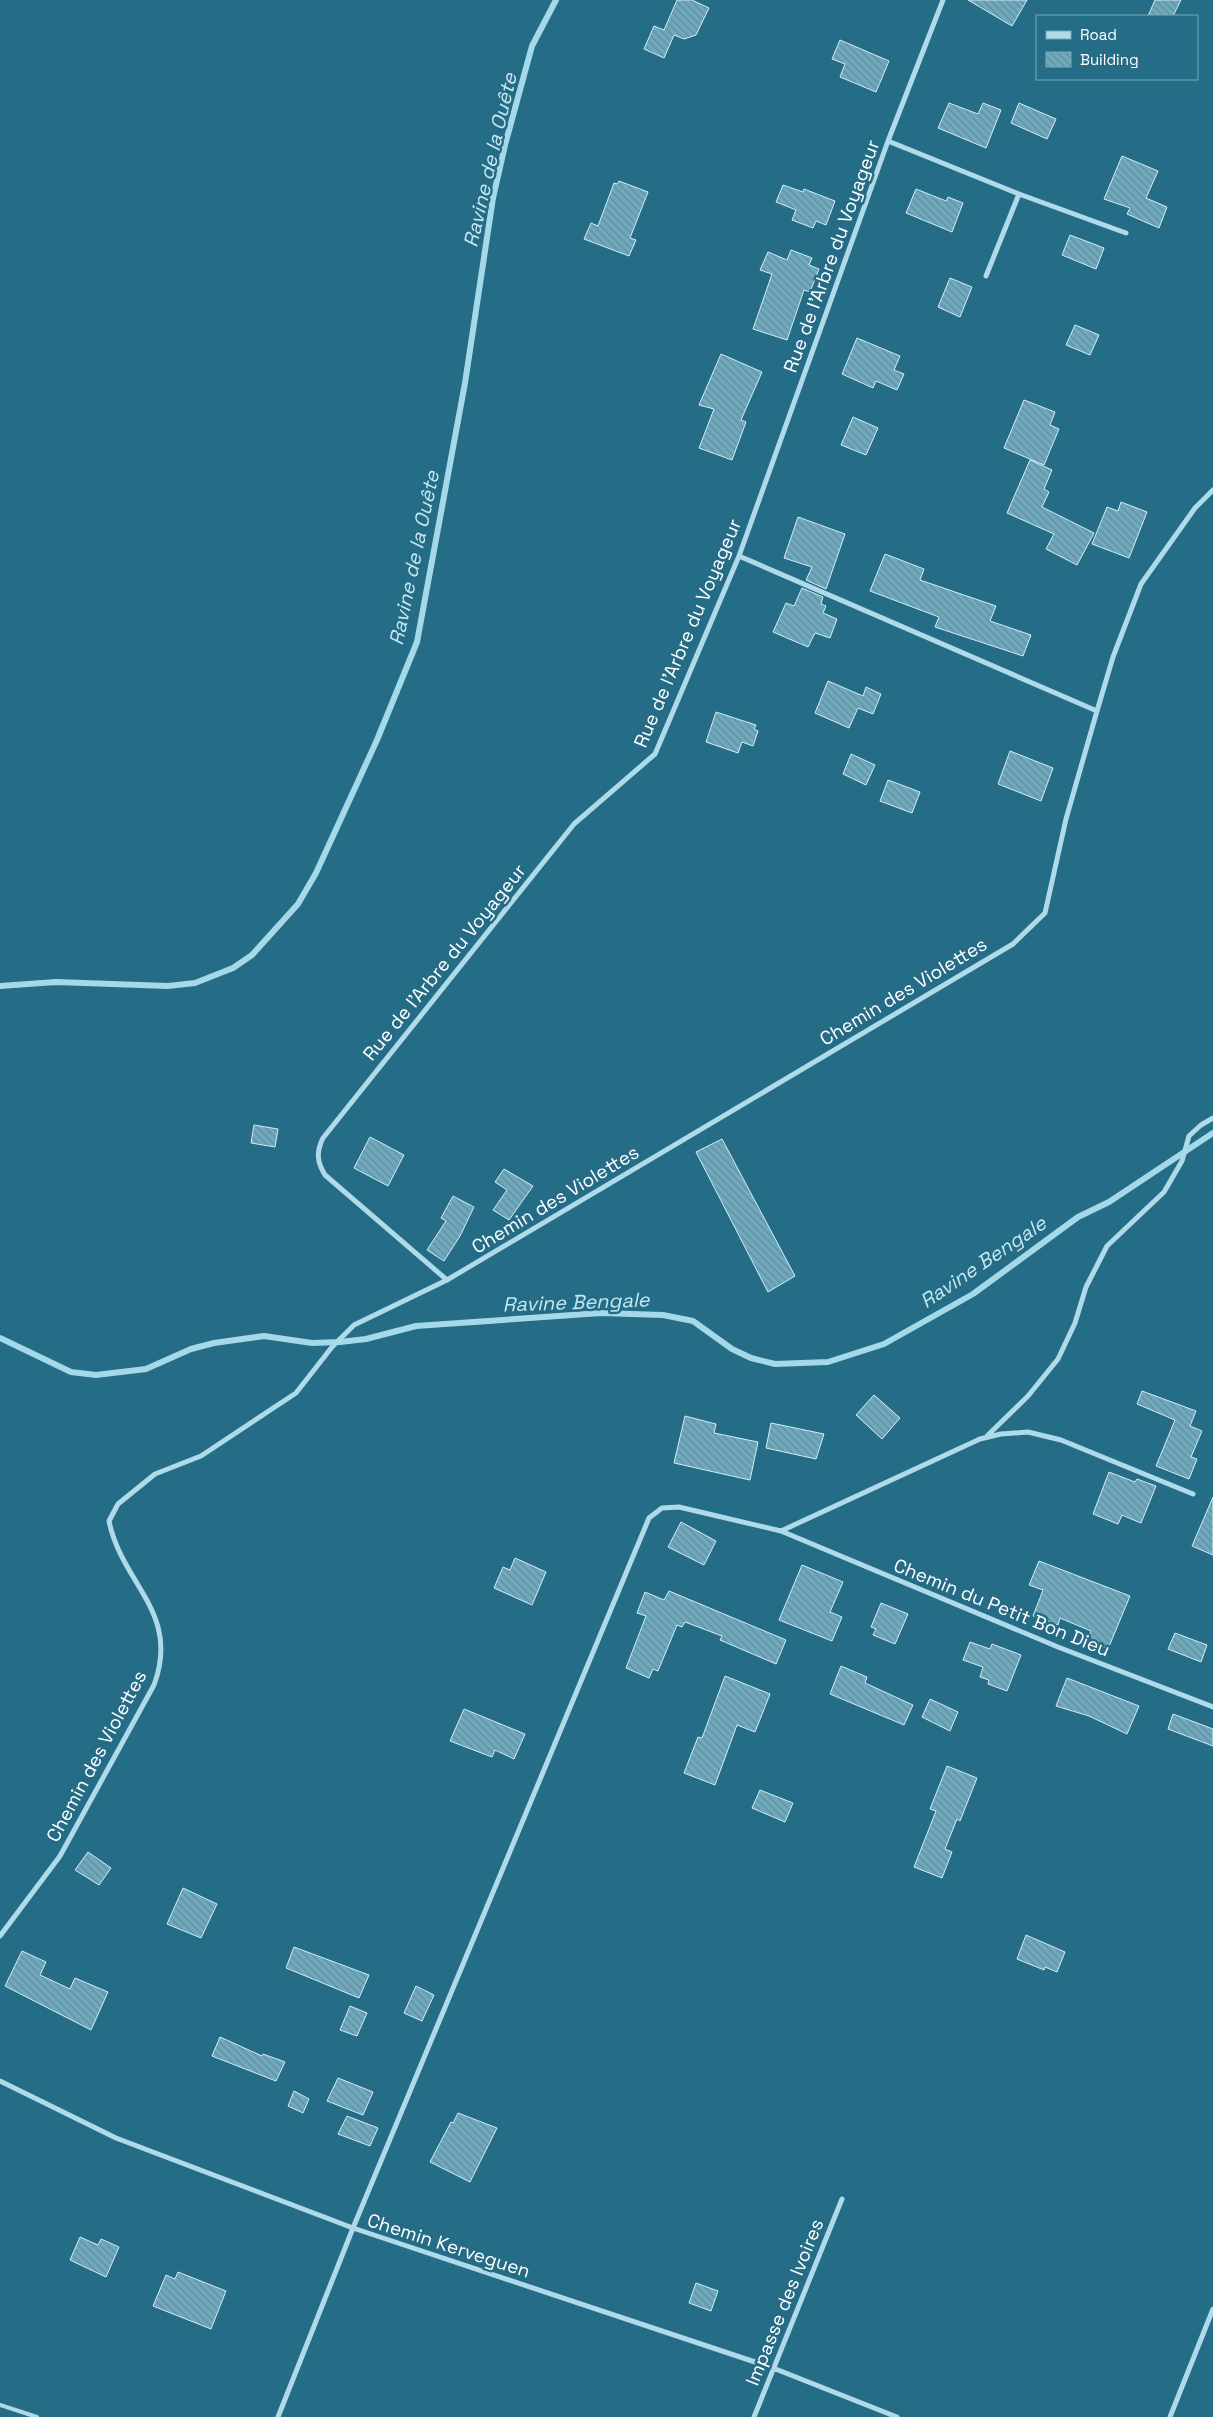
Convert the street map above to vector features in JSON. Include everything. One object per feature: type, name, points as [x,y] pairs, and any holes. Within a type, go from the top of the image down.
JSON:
[{"type":"street","name":"Rue de l'Arbre du Voyageur","points":[[448,1280],[325,1175],[317,1157],[318,1147],[323,1138],[574,824],[655,754],[739,556],[888,141],[944,0]]},
{"type":"street","points":[[888,141],[1019,194],[1126,232]]},
{"type":"street","points":[[986,276],[1019,194]]},
{"type":"street","name":"Chemin des Violettes","points":[[0,1936],[60,1856],[154,1685],[161,1666],[160,1630],[154,1612],[113,1539],[109,1521],[118,1504],[155,1474],[201,1456],[296,1393],[328,1352],[354,1325],[448,1280],[1013,944],[1045,913],[1066,819],[1112,657],[1141,584],[1195,508],[1213,490]]},
{"type":"street","points":[[739,556],[1097,711]]},
{"type":"street","points":[[985,1438],[1028,1396],[1058,1359],[1075,1323],[1086,1286],[1107,1246],[1164,1192],[1182,1161],[1189,1136],[1201,1125],[1213,1118]]},
{"type":"street","points":[[782,1531],[985,1438],[1028,1432],[1061,1440],[1193,1494]]},
{"type":"street","name":"Chemin du Petit Bon Dieu","points":[[353,2228],[650,1518],[662,1508],[679,1507],[782,1531],[1058,1648],[1213,1707]]},
{"type":"street","name":"Chemin Kerveguen","points":[[0,2081],[116,2138],[353,2228],[773,2368],[897,2417]]},
{"type":"street","name":"Impasse des Ivoires","points":[[754,2417],[842,2199]]},
{"type":"street","points":[[278,2417],[353,2228]]},
{"type":"street","points":[[1170,2417],[1213,2309]]},
{"type":"lane","points":[[0,2405],[36,2417]]},
{"type":"building","points":[[677,0],[692,0],[709,8],[696,35],[684,39],[674,35],[664,58],[644,49],[654,26],[664,30]]},
{"type":"building","points":[[968,0],[1027,0],[1012,26]]},
{"type":"building","points":[[1155,0],[1181,0],[1174,15],[1148,15]]},
{"type":"building","points":[[840,40],[889,61],[876,92],[840,77],[845,64],[832,59]]},
{"type":"building","points":[[949,103],[978,114],[983,103],[1001,110],[986,148],[938,128]]},
{"type":"building","points":[[1019,103],[1056,119],[1047,139],[1011,123]]},
{"type":"building","points":[[1122,156],[1158,171],[1146,198],[1167,207],[1159,228],[1127,214],[1130,208],[1104,199]]},
{"type":"building","points":[[619,181],[648,192],[630,238],[636,240],[629,256],[584,239],[591,223],[598,226],[614,183],[617,184]]},
{"type":"building","points":[[783,185],[803,192],[804,189],[835,201],[826,225],[816,221],[813,228],[792,220],[796,210],[776,202]]},
{"type":"building","points":[[916,189],[946,201],[948,197],[963,203],[952,232],[906,213]]},
{"type":"building","points":[[1070,235],[1104,248],[1096,269],[1062,255]]},
{"type":"building","points":[[791,250],[812,258],[809,265],[819,269],[810,292],[804,290],[787,340],[753,329],[772,274],[760,270],[768,252],[787,260]]},
{"type":"building","points":[[950,278],[972,287],[960,317],[938,307]]},
{"type":"building","points":[[1075,325],[1099,335],[1090,355],[1066,345]]},
{"type":"building","points":[[857,338],[900,356],[894,370],[904,374],[897,390],[876,381],[873,388],[842,374]]},
{"type":"building","points":[[721,354],[762,372],[741,420],[746,422],[732,460],[699,448],[714,409],[699,405]]},
{"type":"building","points":[[1024,400],[1055,412],[1050,425],[1059,429],[1044,465],[1004,448]]},
{"type":"building","points":[[853,417],[878,428],[866,455],[841,445]]},
{"type":"building","points":[[1030,460],[1052,470],[1044,489],[1049,492],[1042,507],[1094,533],[1077,565],[1046,549],[1054,534],[1007,513]]},
{"type":"building","points":[[1121,502],[1147,512],[1129,558],[1092,544],[1107,507],[1118,511]]},
{"type":"building","points":[[798,517],[845,534],[826,589],[806,580],[812,567],[784,558]]},
{"type":"building","points":[[885,554],[924,569],[920,580],[996,606],[990,621],[1031,635],[1023,656],[935,627],[939,617],[870,591]]},
{"type":"building","points":[[802,588],[823,597],[821,604],[826,606],[823,613],[837,619],[830,638],[815,633],[808,647],[773,632],[786,603],[794,606]]},
{"type":"building","points":[[828,681],[863,696],[866,687],[881,694],[873,714],[858,708],[849,728],[815,713]]},
{"type":"building","points":[[716,712],[756,725],[754,729],[758,731],[753,746],[742,742],[738,753],[706,742]]},
{"type":"building","points":[[1010,751],[1053,768],[1041,801],[998,784]]},
{"type":"building","points":[[851,754],[875,765],[866,785],[843,774]]},
{"type":"building","points":[[888,780],[920,792],[912,813],[880,801]]},
{"type":"building","points":[[254,1125],[278,1129],[275,1147],[251,1143]]},
{"type":"building","points":[[370,1137],[404,1155],[388,1186],[354,1168]]},
{"type":"building","points":[[722,1139],[795,1276],[768,1292],[696,1152]]},
{"type":"building","points":[[504,1169],[533,1186],[509,1220],[493,1210],[507,1190],[495,1182]]},
{"type":"building","points":[[453,1196],[474,1207],[460,1236],[444,1261],[427,1250],[446,1221],[441,1218]]},
{"type":"building","points":[[1142,1391],[1196,1411],[1190,1426],[1202,1431],[1191,1457],[1197,1459],[1189,1479],[1156,1466],[1175,1420],[1137,1404]]},
{"type":"building","points":[[874,1395],[900,1418],[882,1439],[856,1415]]},
{"type":"building","points":[[685,1416],[716,1424],[714,1433],[758,1442],[750,1480],[674,1463]]},
{"type":"building","points":[[771,1423],[824,1434],[816,1459],[766,1448]]},
{"type":"building","points":[[1109,1472],[1135,1482],[1137,1479],[1156,1486],[1141,1523],[1122,1515],[1118,1524],[1093,1514]]},
{"type":"building","points":[[1213,1497],[1213,1555],[1192,1546]]},
{"type":"building","points":[[681,1522],[716,1541],[704,1565],[668,1547]]},
{"type":"building","points":[[515,1558],[546,1572],[532,1605],[494,1588],[503,1567],[510,1570]]},
{"type":"building","points":[[1039,1561],[1130,1596],[1108,1649],[1087,1640],[1091,1631],[1060,1618],[1058,1625],[1033,1616],[1043,1590],[1029,1585]]},
{"type":"building","points":[[802,1565],[843,1582],[830,1612],[842,1617],[832,1641],[779,1620]]},
{"type":"building","points":[[669,1591],[786,1640],[776,1664],[720,1640],[722,1636],[685,1622],[682,1627],[677,1625],[658,1671],[653,1669],[649,1678],[626,1668],[646,1616],[637,1613],[645,1592],[664,1600]]},
{"type":"building","points":[[881,1603],[908,1614],[895,1644],[873,1635],[876,1629],[871,1627]]},
{"type":"building","points":[[1175,1633],[1207,1645],[1201,1662],[1168,1649]]},
{"type":"building","points":[[970,1642],[990,1649],[992,1644],[1021,1655],[1007,1691],[988,1684],[989,1680],[980,1677],[983,1667],[963,1660]]},
{"type":"building","points":[[841,1666],[867,1677],[865,1683],[913,1705],[904,1725],[830,1694]]},
{"type":"building","points":[[725,1676],[770,1694],[755,1732],[737,1725],[715,1785],[684,1773],[698,1737],[702,1738]]},
{"type":"building","points":[[1067,1678],[1139,1706],[1127,1734],[1089,1716],[1056,1706]]},
{"type":"building","points":[[930,1699],[958,1712],[950,1731],[922,1717]]},
{"type":"building","points":[[464,1709],[525,1734],[514,1759],[495,1750],[492,1757],[450,1741]]},
{"type":"building","points":[[1173,1714],[1213,1729],[1213,1746],[1168,1729]]},
{"type":"building","points":[[947,1766],[977,1778],[960,1821],[957,1819],[945,1849],[952,1852],[942,1878],[914,1867],[936,1811],[930,1809]]},
{"type":"building","points":[[760,1790],[793,1803],[785,1822],[752,1808]]},
{"type":"building","points":[[88,1852],[111,1868],[99,1885],[75,1870]]},
{"type":"building","points":[[183,1888],[217,1904],[201,1938],[167,1924]]},
{"type":"building","points":[[1026,1935],[1065,1952],[1057,1972],[1045,1967],[1044,1970],[1017,1959]]},
{"type":"building","points":[[294,1947],[369,1975],[359,1998],[286,1968]]},
{"type":"building","points":[[22,1951],[46,1962],[40,1975],[70,1989],[75,1978],[108,1992],[91,2030],[5,1986]]},
{"type":"building","points":[[416,1986],[434,1995],[422,2021],[404,2013]]},
{"type":"building","points":[[350,2006],[367,2013],[357,2036],[340,2030]]},
{"type":"building","points":[[220,2037],[262,2056],[263,2054],[285,2062],[276,2081],[212,2056]]},
{"type":"building","points":[[338,2078],[373,2092],[363,2115],[327,2101]]},
{"type":"building","points":[[294,2091],[309,2099],[303,2113],[288,2106]]},
{"type":"building","points":[[458,2113],[497,2128],[470,2182],[430,2162],[451,2122],[453,2123]]},
{"type":"building","points":[[347,2116],[378,2128],[370,2146],[338,2134]]},
{"type":"building","points":[[80,2237],[98,2245],[101,2239],[119,2247],[106,2277],[70,2260]]},
{"type":"building","points":[[178,2272],[226,2291],[211,2329],[153,2306],[166,2275],[175,2279]]},
{"type":"building","points":[[696,2283],[718,2291],[711,2311],[689,2303]]},
{"type":"waterway","name":"Ravine de la Ouête","points":[[0,986],[56,982],[168,986],[195,983],[233,968],[252,955],[298,904],[316,873],[377,740],[417,642],[465,383],[493,198],[505,145],[532,46],[556,0]]},
{"type":"waterway","name":"Ravine Bengale","points":[[0,1338],[71,1372],[96,1375],[146,1369],[191,1349],[214,1343],[264,1336],[312,1343],[340,1342],[366,1339],[416,1326],[601,1313],[663,1315],[693,1321],[732,1349],[751,1358],[775,1364],[828,1362],[884,1344],[973,1294],[1078,1217],[1109,1202],[1213,1133]]}]
